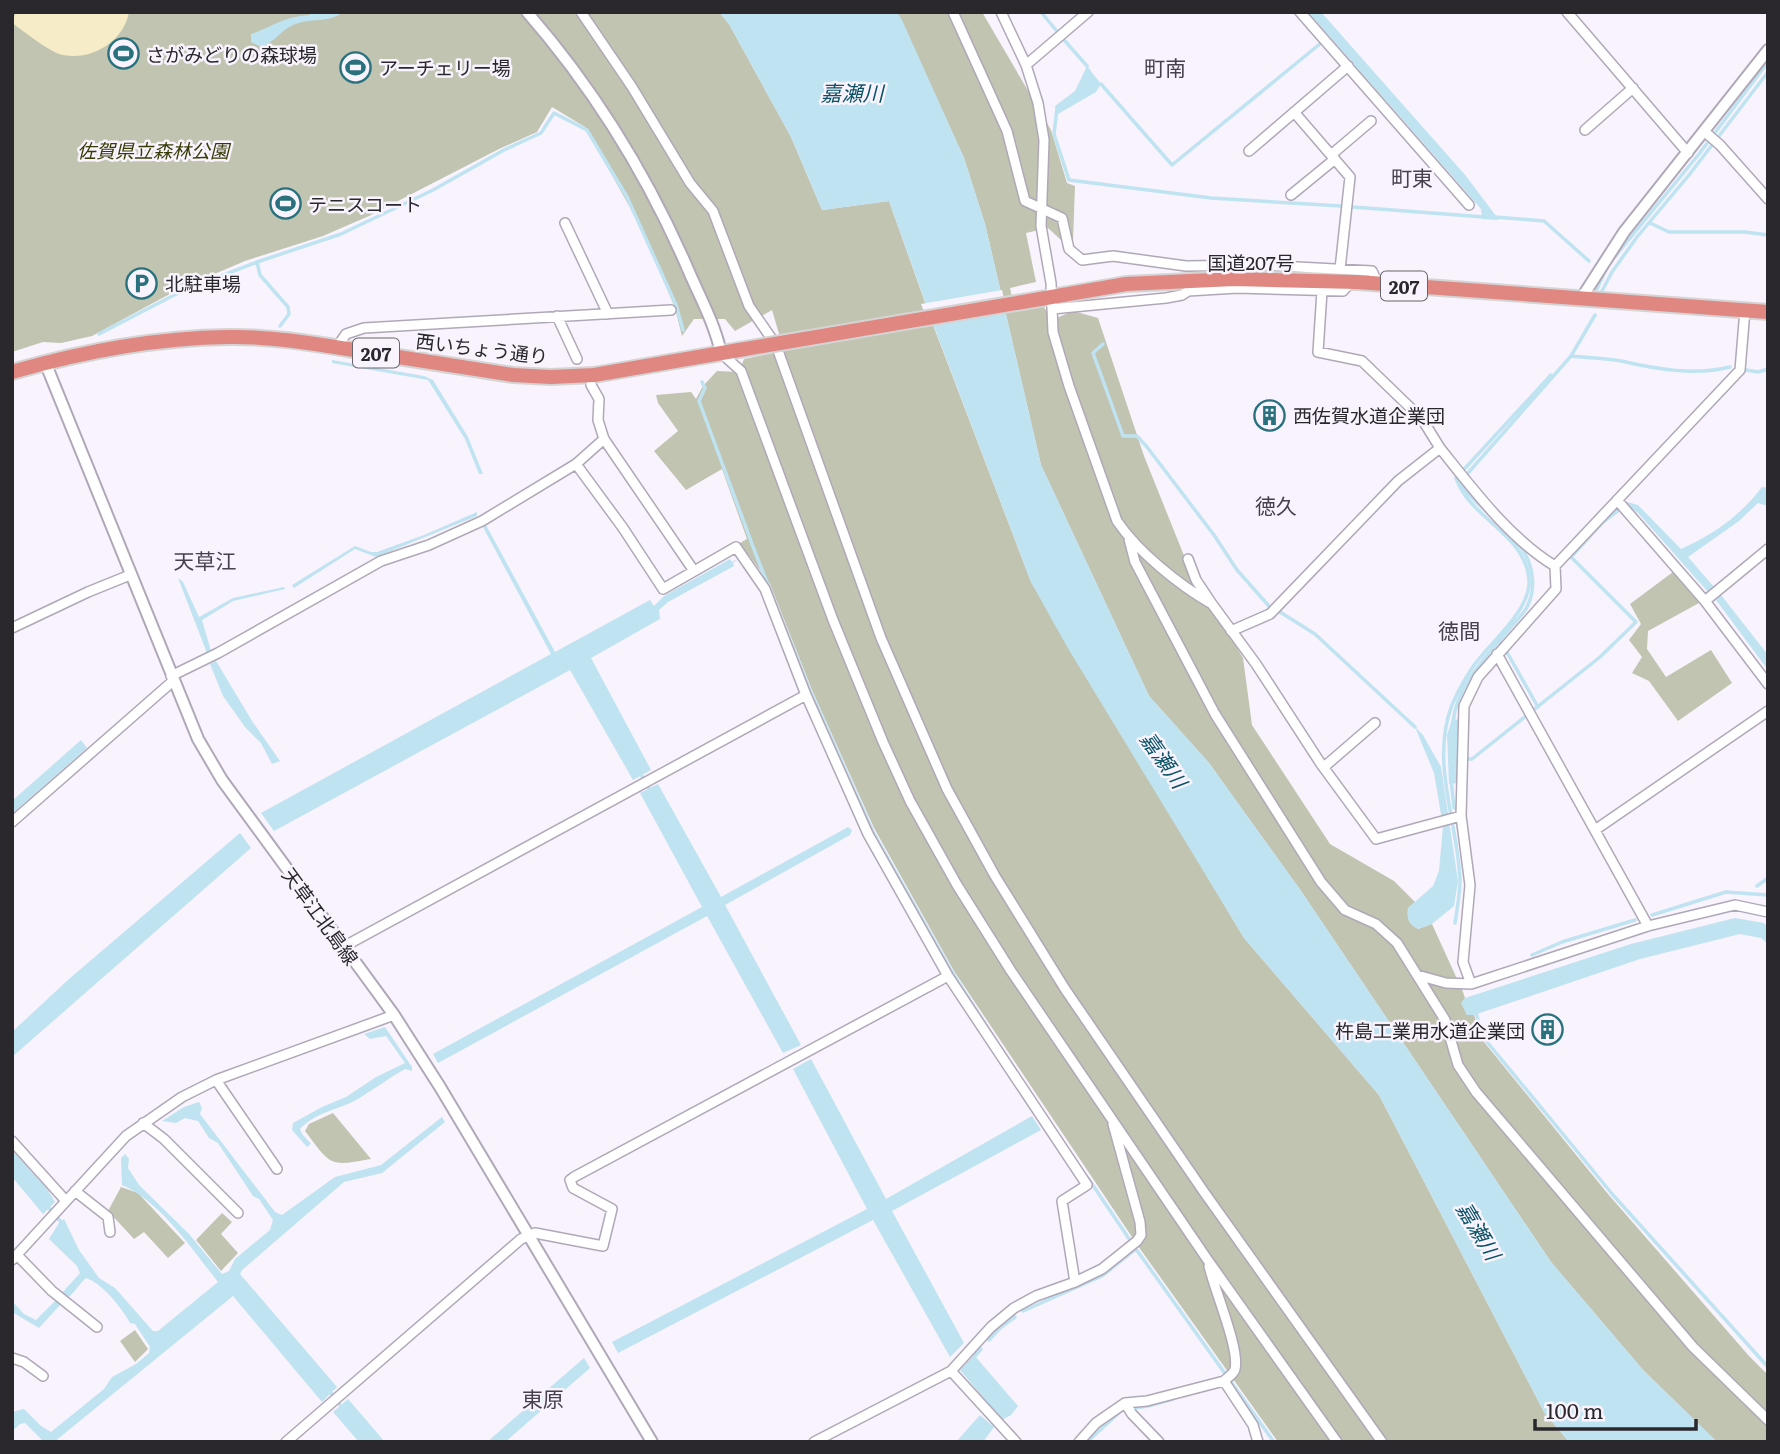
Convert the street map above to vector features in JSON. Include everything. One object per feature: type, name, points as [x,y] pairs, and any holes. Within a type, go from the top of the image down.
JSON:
[{"type":"highway","name":"国道207号","points":[[739,350],[1048,302],[1126,284],[1234,279],[1351,282],[1768,312]]},
{"type":"highway","name":"西いちょう通り","points":[[12,372],[45,362],[194,338],[230,337],[337,347],[513,375],[551,377],[594,375],[739,350]]},
{"type":"street","points":[[527,12],[601,107],[679,247],[718,336],[721,353],[741,371],[833,620],[909,801],[1004,960],[1113,1122],[1337,1442]]},
{"type":"street","points":[[581,12],[632,87],[690,183],[713,211],[749,306],[776,345],[805,431],[896,673],[947,789],[995,876],[1080,1011],[1382,1442]]},
{"type":"street","points":[[953,12],[1007,131],[1025,201],[1062,218],[1069,249],[1082,260],[1113,256],[1186,266],[1263,265],[1372,271],[1378,284]]},
{"type":"street","points":[[1001,12],[1026,65],[1038,103],[1044,140],[1041,226],[1053,332],[1069,386],[1117,521],[1129,539],[1186,589],[1212,604]]},
{"type":"street","points":[[1026,65],[1088,12]]},
{"type":"street","points":[[1300,12],[1469,205]]},
{"type":"street","points":[[1567,12],[1688,153]]},
{"type":"street","points":[[1581,299],[1624,232],[1768,50]]},
{"type":"street","points":[[1249,151],[1348,66]]},
{"type":"street","points":[[1585,130],[1633,88]]},
{"type":"street","points":[[1294,112],[1350,177],[1340,269]]},
{"type":"street","points":[[1291,195],[1371,121]]},
{"type":"street","points":[[1705,132],[1768,199]]},
{"type":"street","points":[[565,223],[608,314]]},
{"type":"street","points":[[1048,302],[1166,298],[1188,291],[1237,288],[1343,291],[1351,282]]},
{"type":"street","points":[[1322,291],[1318,352],[1362,360],[1422,419],[1440,448],[1466,480],[1534,553],[1555,566]]},
{"type":"street","points":[[337,347],[346,334],[364,328],[671,310]]},
{"type":"street","points":[[1471,984],[1463,962],[1470,885],[1457,817],[1464,706],[1478,677],[1556,589],[1555,566],[1740,370],[1745,310]]},
{"type":"street","points":[[556,316],[577,359]]},
{"type":"street","name":"天草江北島線","points":[[45,362],[198,738],[222,780],[394,1015],[440,1087],[652,1442]]},
{"type":"street","points":[[591,386],[599,399],[598,420],[604,439],[694,571]]},
{"type":"street","points":[[12,822],[172,678],[381,561],[429,545],[482,521],[576,464],[604,439]]},
{"type":"street","points":[[1231,631],[1270,614],[1398,481],[1440,448]]},
{"type":"street","points":[[576,464],[663,589],[736,547],[765,589],[806,695],[868,834],[948,976],[1087,1185],[1062,1201],[1075,1282]]},
{"type":"street","points":[[1617,500],[1712,596],[1768,684]]},
{"type":"street","points":[[1129,539],[1135,562],[1216,714],[1321,882],[1345,911],[1376,924],[1390,937],[1445,1020],[1458,1065],[1476,1092],[1693,1347],[1768,1420]]},
{"type":"street","points":[[1712,596],[1768,549]]},
{"type":"street","points":[[1188,559],[1196,580],[1212,604],[1376,839],[1457,817]]},
{"type":"street","points":[[12,628],[130,575]]},
{"type":"street","points":[[1502,648],[1530,713],[1648,926]]},
{"type":"street","points":[[344,947],[806,695]]},
{"type":"street","points":[[1595,830],[1768,711]]},
{"type":"street","points":[[1324,767],[1375,723]]},
{"type":"street","points":[[1417,975],[1446,983],[1471,984],[1648,926],[1735,905],[1768,912]]},
{"type":"street","points":[[286,1442],[521,1239],[535,1233],[603,1247],[611,1209],[573,1188],[570,1180],[948,976]]},
{"type":"street","points":[[97,1327],[14,1258],[126,1136],[182,1097],[216,1080],[394,1015]]},
{"type":"street","points":[[216,1080],[276,1169]]},
{"type":"street","points":[[814,1442],[951,1371],[991,1327],[1014,1308],[1101,1269],[1134,1244],[1141,1235],[1140,1222],[1113,1122]]},
{"type":"street","points":[[143,1123],[164,1139],[238,1213]]},
{"type":"street","points":[[12,1140],[66,1201]]},
{"type":"street","points":[[75,1191],[108,1217],[110,1232]]},
{"type":"street","points":[[1079,1442],[1096,1423],[1125,1403],[1147,1401],[1228,1378],[1235,1370],[1235,1354],[1208,1259]]},
{"type":"street","points":[[12,1358],[24,1362],[43,1376]]},
{"type":"street","points":[[951,1371],[1016,1442]]},
{"type":"street","points":[[1228,1378],[1253,1424],[1258,1442]]},
{"type":"street","points":[[1125,1403],[1159,1442]]},
{"type":"green space","name":"佐賀県立森林公園","points":[[12,12],[719,12],[729,24],[791,137],[822,210],[889,201],[1031,582],[1244,938],[1379,1095],[1544,1412],[1569,1442],[1278,1442],[1138,1246],[954,971],[874,828],[812,690],[770,584],[740,543],[747,539],[722,469],[686,490],[654,451],[678,431],[658,403],[656,395],[691,392],[696,399],[703,386],[717,371],[739,372],[744,359],[784,351],[772,310],[735,331],[725,319],[694,319],[682,336],[675,308],[642,229],[585,127],[552,107],[537,132],[369,216],[323,236],[245,261],[179,289],[92,336],[61,343],[43,342],[12,352]]},
{"type":"green space","points":[[897,12],[982,12],[1051,130],[1067,183],[1075,186],[1073,240],[1061,240],[1048,228],[1026,233],[1036,282],[1010,288],[1015,311],[1044,307],[1052,320],[1073,311],[1098,318],[1144,456],[1187,563],[1243,658],[1252,725],[1330,844],[1394,881],[1415,902],[1408,908],[1409,920],[1418,929],[1432,924],[1463,992],[1465,998],[1462,1003],[1467,1015],[1474,1015],[1484,1042],[1608,1194],[1768,1375],[1768,1442],[1717,1442],[1643,1370],[1551,1262],[1301,891],[1209,763],[1149,696],[1041,465],[985,224],[964,158]]},
{"type":"green space","points":[[1673,572],[1699,603],[1648,631],[1647,649],[1666,677],[1711,650],[1732,683],[1678,721],[1649,681],[1632,673],[1642,657],[1629,640],[1641,624],[1630,604]]},
{"type":"green space","points":[[333,1113],[371,1159],[338,1163],[320,1151],[305,1131],[309,1124]]},
{"type":"green space","points":[[121,1187],[138,1193],[185,1243],[168,1258],[144,1232],[134,1239],[108,1211]]},
{"type":"green space","points":[[222,1213],[232,1222],[221,1234],[238,1253],[221,1271],[196,1240]]},
{"type":"green space","points":[[135,1330],[148,1349],[135,1362],[120,1341]]},
{"type":"sand","points":[[16,12],[129,12],[121,32],[114,40],[95,52],[74,56],[51,50],[12,23]]},
{"type":"water","points":[[313,12],[343,12],[331,18],[293,25],[261,47],[251,42],[251,34]]},
{"type":"water","name":"嘉瀬川","points":[[719,12],[897,12],[964,158],[985,224],[1041,465],[1149,696],[1209,763],[1301,891],[1551,1262],[1643,1370],[1717,1442],[1569,1442],[1544,1412],[1379,1095],[1244,938],[1066,645],[1031,582],[889,201],[822,210],[791,137],[729,24]]},
{"type":"water","points":[[1308,12],[1321,12],[1466,176],[1499,220],[1482,219],[1481,209]]},
{"type":"water","points":[[1087,66],[1101,84],[1096,92],[1058,114],[1055,106],[1075,91]]},
{"type":"water","points":[[332,360],[424,376],[433,380],[468,437],[483,474],[479,474],[465,439],[428,380],[332,363]]},
{"type":"water","points":[[1762,487],[1768,488],[1768,506],[1758,503],[1739,521],[1688,557],[1714,587],[1708,592],[1638,513],[1627,505],[1627,502],[1638,505],[1681,549],[1726,523],[1745,507]]},
{"type":"water","points":[[477,512],[477,516],[376,557],[355,549],[294,588],[292,585],[355,546],[377,552]]},
{"type":"water","points":[[486,525],[555,652],[650,600],[654,606],[664,596],[730,559],[732,562],[738,559],[733,563],[734,566],[668,602],[659,610],[660,619],[591,658],[651,770],[633,780],[570,670],[274,831],[261,813],[551,654],[483,527]]},
{"type":"water","points":[[178,578],[183,582],[199,617],[233,598],[284,587],[285,589],[233,601],[202,620],[211,651],[207,653]]},
{"type":"water","points":[[1721,595],[1768,655],[1768,670],[1716,600]]},
{"type":"water","points":[[216,661],[280,761],[272,764],[261,743],[245,727],[223,696],[210,664]]},
{"type":"water","points":[[1452,719],[1460,720],[1458,783],[1449,784],[1447,735]]},
{"type":"water","points":[[1415,727],[1423,735],[1441,767],[1458,881],[1454,906],[1432,924],[1418,929],[1409,920],[1408,908],[1433,886],[1439,871],[1443,826],[1434,773]]},
{"type":"water","points":[[81,740],[87,748],[12,814],[12,801]]},
{"type":"water","points":[[658,784],[721,897],[848,827],[852,830],[850,835],[725,905],[801,1045],[783,1053],[707,916],[438,1063],[433,1054],[702,907],[640,793]]},
{"type":"water","points":[[240,833],[251,848],[12,1057],[12,1032],[69,979]]},
{"type":"water","points":[[1735,918],[1764,923],[1768,927],[1768,944],[1761,938],[1740,934],[1640,959],[1474,1015],[1467,1015],[1461,1003],[1465,998],[1631,944]]},
{"type":"water","points":[[385,1027],[412,1071],[405,1069],[351,1103],[321,1114],[307,1123],[300,1129],[311,1144],[307,1147],[292,1130],[293,1123],[346,1097],[376,1077],[405,1063],[386,1036],[370,1039],[364,1034]]},
{"type":"water","points":[[811,1059],[886,1199],[1032,1116],[1041,1130],[892,1211],[964,1343],[950,1357],[873,1220],[618,1353],[612,1342],[867,1209],[793,1069]]},
{"type":"water","points":[[199,1102],[202,1108],[200,1114],[275,1212],[282,1215],[335,1177],[381,1165],[442,1117],[445,1122],[382,1173],[344,1182],[240,1274],[337,1387],[322,1402],[233,1296],[54,1442],[44,1442],[25,1423],[12,1431],[12,1412],[24,1409],[51,1432],[104,1389],[112,1377],[136,1364],[149,1353],[150,1347],[135,1324],[130,1323],[99,1285],[86,1278],[66,1299],[61,1294],[80,1273],[77,1266],[49,1239],[64,1219],[79,1250],[99,1278],[115,1288],[153,1331],[158,1331],[218,1282],[162,1214],[136,1192],[122,1185],[121,1158],[125,1154],[129,1159],[128,1168],[139,1185],[189,1234],[222,1274],[229,1271],[235,1259],[270,1230],[273,1220],[259,1199],[253,1196],[218,1143],[209,1138],[198,1121],[185,1118],[176,1123],[162,1121],[184,1107]]},
{"type":"water","points":[[12,1150],[48,1190],[55,1202],[43,1214],[12,1177]]},
{"type":"water","points":[[56,1300],[61,1304],[39,1328],[12,1312],[12,1301],[24,1314],[36,1320]]},
{"type":"water","points":[[974,1355],[1018,1406],[1011,1415],[1002,1420],[960,1370]]},
{"type":"water","points":[[584,1358],[590,1368],[505,1442],[487,1442]]},
{"type":"water","points":[[348,1399],[385,1442],[359,1442],[333,1412]]},
{"type":"water","points":[[980,1415],[994,1427],[983,1442],[956,1442]]},
{"type":"pier","points":[[1002,290],[1007,312],[929,325],[921,304]]},
{"type":"waterway","points":[[1041,12],[1056,30]]},
{"type":"waterway","points":[[1065,41],[1087,66]]},
{"type":"waterway","points":[[1101,84],[1172,165],[1321,43]]},
{"type":"waterway","points":[[1612,260],[1699,154],[1768,62]]},
{"type":"waterway","points":[[1602,291],[1637,237],[1689,175],[1768,72]]},
{"type":"waterway","points":[[1057,108],[1054,134],[1069,180],[1211,198],[1341,206]]},
{"type":"waterway","points":[[99,334],[180,292],[257,262],[341,234],[433,190],[504,150],[541,133],[554,113],[587,130],[627,197],[676,305],[683,330]]},
{"type":"waterway","points":[[1353,207],[1484,217]]},
{"type":"waterway","points":[[1495,217],[1544,221],[1589,261]]},
{"type":"waterway","points":[[1650,223],[1669,232],[1745,232],[1768,235]]},
{"type":"waterway","points":[[257,262],[260,275],[288,307],[289,314],[280,326]]},
{"type":"waterway","points":[[1597,289],[1606,269]]},
{"type":"waterway","points":[[1494,519],[1464,490],[1461,481],[1571,356],[1595,315]]},
{"type":"waterway","points":[[1103,344],[1093,353],[1123,436],[1137,436],[1147,447],[1214,535],[1237,570],[1269,606]]},
{"type":"waterway","points":[[1571,356],[1676,370],[1703,371],[1730,367]]},
{"type":"waterway","points":[[1746,370],[1758,372],[1768,369]]},
{"type":"waterway","points":[[1455,923],[1460,880],[1444,770],[1446,727],[1452,705],[1464,681],[1479,658],[1516,615],[1528,592],[1529,580],[1526,564],[1518,550],[1472,504],[1456,478],[1551,375]]},
{"type":"waterway","points":[[702,382],[705,388],[699,401],[809,688],[873,832],[952,972],[992,1035]]},
{"type":"waterway","points":[[1462,759],[1472,759],[1600,657],[1636,622],[1571,557],[1603,522],[1627,504]]},
{"type":"waterway","points":[[1453,722],[1467,683],[1528,605],[1532,587],[1531,570],[1525,554],[1514,540]]},
{"type":"waterway","points":[[1280,612],[1315,634],[1415,727]]},
{"type":"waterway","points":[[1500,640],[1538,707]]},
{"type":"waterway","points":[[639,771],[651,792]]},
{"type":"waterway","points":[[1451,779],[1454,808]]},
{"type":"waterway","points":[[1757,886],[1768,878]]},
{"type":"waterway","points":[[1652,915],[1726,892],[1768,895]]},
{"type":"waterway","points":[[1532,955],[1562,942],[1635,920]]},
{"type":"waterway","points":[[1475,1009],[1483,1037],[1613,1195],[1768,1367]]},
{"type":"waterway","points":[[1088,1178],[1274,1442]]},
{"type":"waterway","points":[[49,1208],[61,1222]]},
{"type":"waterway","points":[[1023,1311],[1102,1276],[1136,1249]]},
{"type":"waterway","points":[[989,1340],[1015,1317]]},
{"type":"waterway","points":[[975,1356],[981,1349]]},
{"type":"waterway","points":[[331,1393],[340,1405]]},
{"type":"waterway","points":[[1135,1408],[1173,1399]]},
{"type":"waterway","points":[[1087,1442],[1121,1411]]},
{"type":"place","name":"さがみどりの森球場","points":[[123,54]]},
{"type":"place","name":"アーチェリー場","points":[[356,67]]},
{"type":"place","name":"テニスコート","points":[[285,204]]},
{"type":"place","name":"北駐車場","points":[[142,283]]},
{"type":"place","name":"西佐賀水道企業団","points":[[1270,415]]},
{"type":"place","name":"杵島工業用水道企業団","points":[[1548,1030]]},
{"type":"district","name":"町南","points":[[1165,66]]},
{"type":"district","name":"町東","points":[[1412,176]]},
{"type":"district","name":"徳久","points":[[1276,504]]},
{"type":"district","name":"天草江","points":[[205,559]]},
{"type":"district","name":"徳間","points":[[1459,629]]},
{"type":"district","name":"東原","points":[[543,1397]]}]
